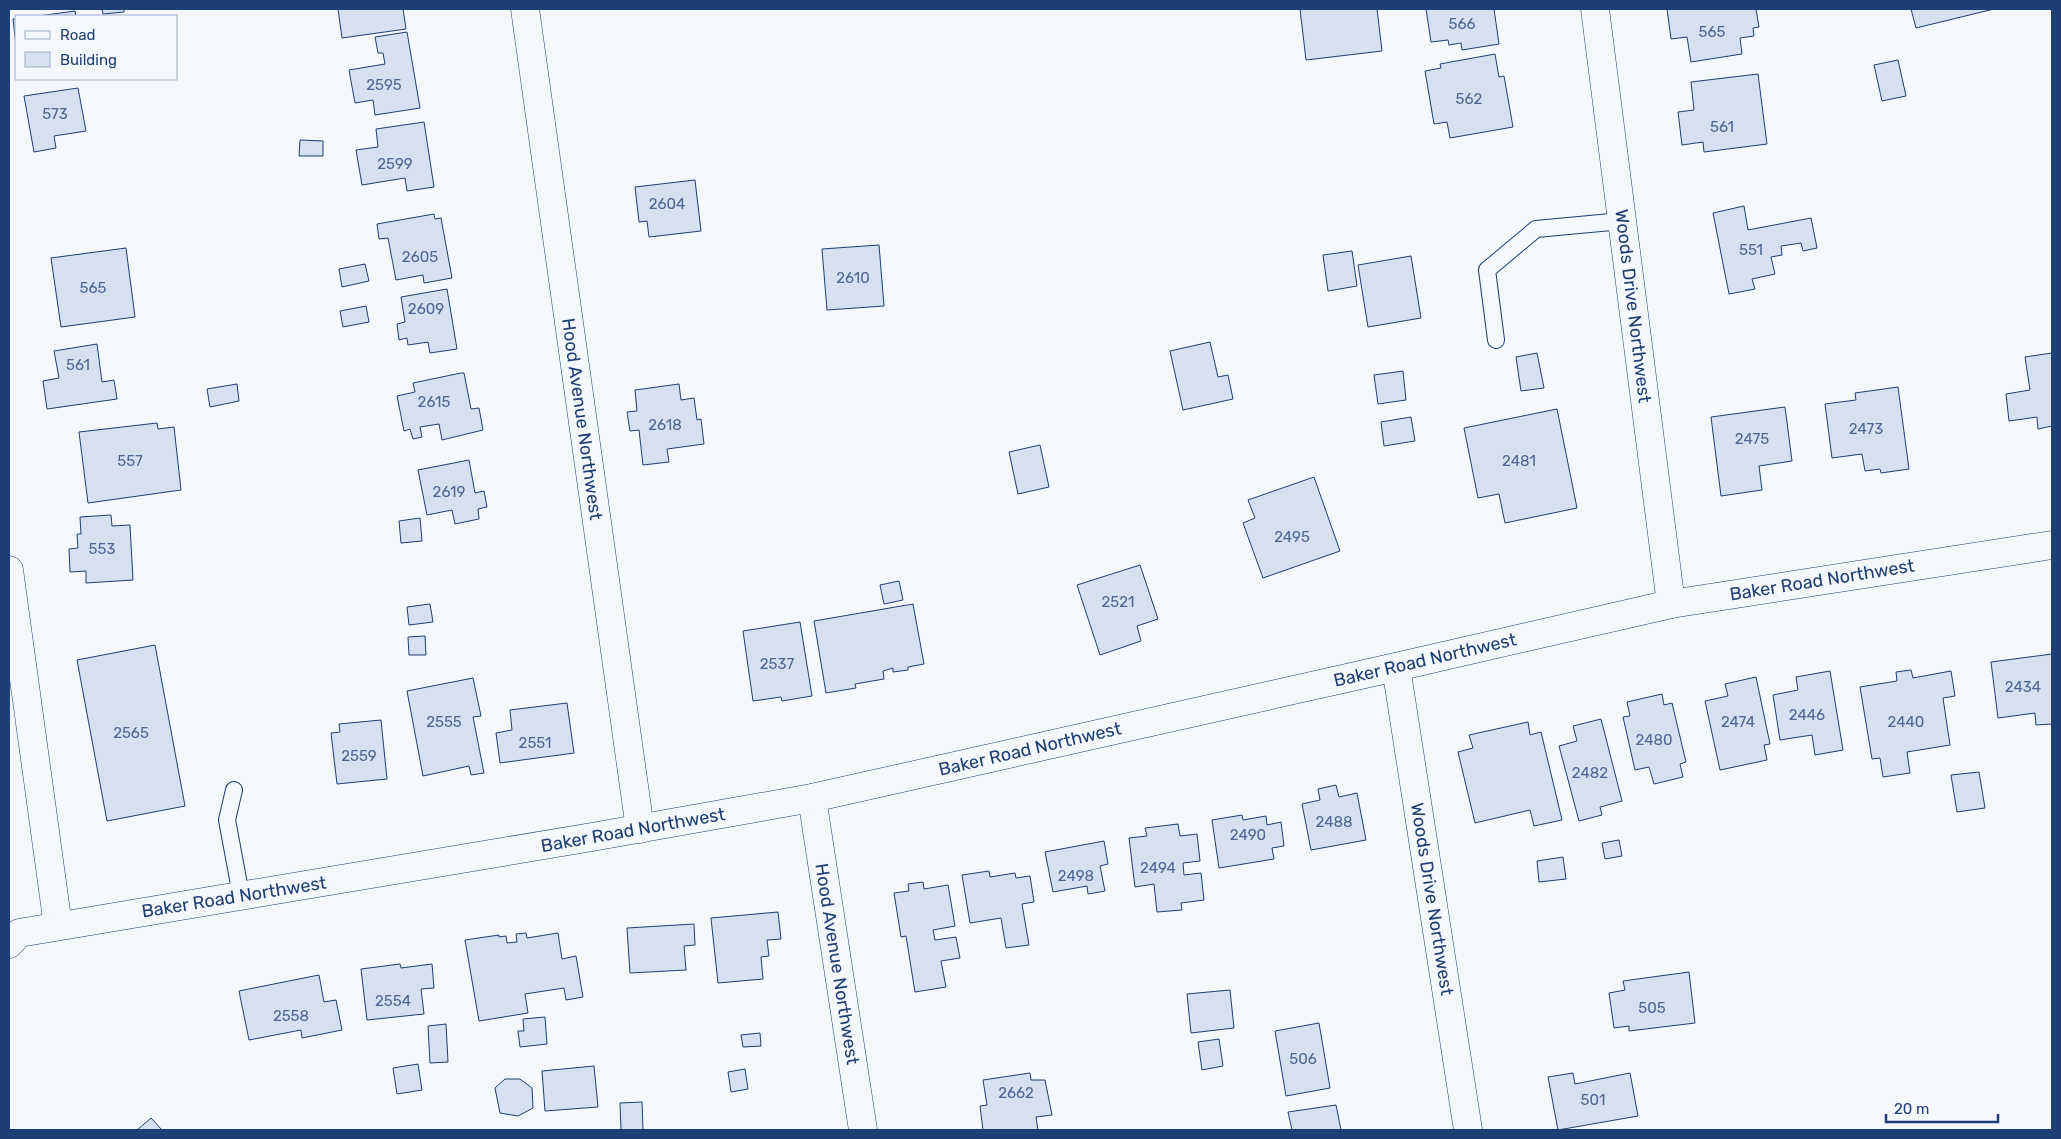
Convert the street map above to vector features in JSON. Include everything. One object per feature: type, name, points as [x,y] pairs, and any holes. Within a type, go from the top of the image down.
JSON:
[{"type":"street","name":"Hood Avenue Northwest","points":[[525,9],[640,829]]},
{"type":"street","name":"Woods Drive Northwest","points":[[1595,9],[1671,604]]},
{"type":"street","name":"Baker Road Northwest","points":[[9,944],[19,933],[640,829],[812,798],[1671,604],[2052,545]]},
{"type":"street","points":[[9,570],[58,926]]},
{"type":"street","name":"Woods Drive Northwest","points":[[1396,667],[1468,1130]]},
{"type":"street","name":"Hood Avenue Northwest","points":[[812,798],[863,1130]]},
{"type":"lane","points":[[1496,340],[1486,270],[1536,229],[1622,221]]},
{"type":"lane","points":[[234,790],[227,820],[241,895]]},
{"type":"building","points":[[102,9],[124,9],[124,12],[103,14]]},
{"type":"building","points":[[338,9],[403,9],[406,29],[342,38]]},
{"type":"building","points":[[1300,9],[1377,9],[1382,51],[1306,60]]},
{"type":"building","points":[[1426,9],[1494,9],[1499,44],[1462,50],[1461,43],[1449,45],[1448,40],[1431,42]]},
{"type":"building","points":[[1667,9],[1756,9],[1759,27],[1753,28],[1754,36],[1740,38],[1742,54],[1691,62],[1687,37],[1671,39]]},
{"type":"building","points":[[1911,9],[1994,9],[1916,28]]},
{"type":"building","points":[[75,11],[76,15],[45,15]]},
{"type":"building","points":[[13,19],[15,19],[15,37]]},
{"type":"building","points":[[407,32],[420,108],[375,115],[373,100],[355,103],[349,70],[385,64],[383,53],[378,53],[375,37]]},
{"type":"building","points":[[1495,54],[1499,77],[1504,76],[1513,127],[1450,138],[1447,122],[1434,124],[1425,71],[1441,68],[1440,64]]},
{"type":"building","points":[[1898,60],[1906,96],[1882,101],[1874,65]]},
{"type":"building","points":[[1758,74],[1767,144],[1704,152],[1703,142],[1682,145],[1678,112],[1694,110],[1691,82]]},
{"type":"building","points":[[78,88],[86,131],[54,136],[56,148],[34,152],[24,96]]},
{"type":"building","points":[[424,122],[434,187],[407,191],[405,178],[362,185],[356,150],[378,147],[376,129]]},
{"type":"building","points":[[300,140],[323,141],[323,156],[299,156]]},
{"type":"building","points":[[695,180],[701,231],[649,237],[647,221],[639,222],[635,187]]},
{"type":"building","points":[[1744,206],[1748,230],[1811,218],[1817,248],[1803,251],[1801,243],[1781,246],[1782,255],[1771,257],[1775,274],[1752,279],[1755,289],[1729,294],[1713,213]]},
{"type":"building","points":[[434,214],[435,219],[441,218],[452,278],[424,283],[423,275],[396,280],[388,238],[379,239],[377,224]]},
{"type":"building","points":[[879,245],[884,306],[827,310],[822,249]]},
{"type":"building","points":[[126,248],[135,317],[61,327],[51,258]]},
{"type":"building","points":[[1352,251],[1357,286],[1328,291],[1323,255]]},
{"type":"building","points":[[1411,256],[1421,318],[1368,327],[1358,265]]},
{"type":"building","points":[[365,264],[369,281],[342,287],[339,269]]},
{"type":"building","points":[[447,289],[457,349],[430,353],[428,342],[408,345],[407,338],[399,340],[397,324],[405,322],[401,297]]},
{"type":"building","points":[[366,306],[369,322],[343,327],[340,311]]},
{"type":"building","points":[[1210,342],[1218,377],[1228,375],[1233,399],[1183,410],[1170,351]]},
{"type":"building","points":[[97,344],[102,382],[114,380],[117,399],[47,409],[43,381],[59,378],[54,351]]},
{"type":"building","points":[[1537,353],[1544,388],[1521,391],[1516,357]]},
{"type":"building","points":[[2052,353],[2052,426],[2038,429],[2037,417],[2009,421],[2006,394],[2030,390],[2025,357]]},
{"type":"building","points":[[1403,371],[1406,400],[1378,404],[1374,375]]},
{"type":"building","points":[[464,373],[471,409],[479,408],[483,430],[442,440],[439,424],[420,427],[422,437],[413,439],[410,429],[404,431],[397,396],[415,392],[413,383]]},
{"type":"building","points":[[237,384],[239,401],[210,407],[207,389]]},
{"type":"building","points":[[679,384],[681,400],[694,398],[697,420],[701,419],[704,444],[667,449],[669,462],[643,465],[639,430],[630,431],[627,412],[637,411],[635,390]]},
{"type":"building","points":[[1898,387],[1909,469],[1881,473],[1880,469],[1865,471],[1862,454],[1832,458],[1825,404],[1856,400],[1855,393]]},
{"type":"building","points":[[1785,407],[1792,461],[1759,466],[1762,490],[1721,496],[1711,417]]},
{"type":"building","points":[[1557,409],[1577,508],[1505,523],[1499,494],[1478,498],[1464,428]]},
{"type":"building","points":[[1411,417],[1415,441],[1384,446],[1381,422]]},
{"type":"building","points":[[157,423],[158,429],[174,427],[181,490],[88,503],[79,432]]},
{"type":"building","points":[[1040,445],[1049,487],[1018,494],[1009,452]]},
{"type":"building","points":[[469,460],[475,493],[484,491],[487,507],[478,509],[479,519],[455,524],[452,510],[427,515],[418,470]]},
{"type":"building","points":[[1314,477],[1340,551],[1263,578],[1243,523],[1255,518],[1248,500]]},
{"type":"building","points":[[111,515],[112,526],[130,525],[133,580],[86,583],[86,571],[70,572],[69,549],[78,548],[77,534],[81,534],[80,517]]},
{"type":"building","points":[[420,518],[422,541],[401,543],[399,521]]},
{"type":"building","points":[[1140,565],[1158,619],[1137,626],[1141,641],[1100,655],[1077,585]]},
{"type":"building","points":[[899,581],[903,600],[884,604],[880,585]]},
{"type":"building","points":[[430,604],[433,622],[409,625],[407,607]]},
{"type":"building","points":[[913,604],[924,664],[908,667],[908,670],[893,672],[893,668],[883,671],[884,679],[855,684],[856,688],[826,693],[814,621]]},
{"type":"building","points":[[800,622],[812,696],[782,701],[781,697],[753,701],[743,631]]},
{"type":"building","points":[[425,636],[426,655],[409,655],[408,637]]},
{"type":"building","points":[[155,645],[185,806],[107,821],[77,660]]},
{"type":"building","points":[[2052,654],[2052,724],[2036,725],[2035,713],[1998,718],[1991,662]]},
{"type":"building","points":[[1911,670],[1913,678],[1951,671],[1955,696],[1943,698],[1950,745],[1907,752],[1910,773],[1883,777],[1880,758],[1872,759],[1860,687],[1897,681],[1896,672]]},
{"type":"building","points":[[1830,671],[1843,750],[1815,755],[1812,735],[1780,740],[1773,695],[1798,690],[1796,677]]},
{"type":"building","points":[[1756,677],[1770,744],[1764,745],[1767,760],[1720,770],[1705,701],[1728,696],[1725,684]]},
{"type":"building","points":[[473,678],[481,716],[473,717],[484,773],[471,775],[469,766],[423,776],[407,691]]},
{"type":"building","points":[[1662,694],[1664,705],[1672,703],[1686,762],[1680,764],[1683,777],[1654,784],[1649,767],[1635,770],[1623,717],[1630,716],[1627,702]]},
{"type":"building","points":[[567,703],[574,753],[500,763],[496,733],[512,730],[510,710]]},
{"type":"building","points":[[1601,719],[1622,801],[1600,807],[1602,815],[1579,821],[1559,746],[1577,741],[1573,726]]},
{"type":"building","points":[[381,720],[387,779],[337,784],[331,733],[340,732],[339,724]]},
{"type":"building","points":[[1528,722],[1530,735],[1541,732],[1562,820],[1534,826],[1530,810],[1475,823],[1458,752],[1473,748],[1469,735]]},
{"type":"building","points":[[1979,772],[1985,808],[1957,812],[1951,775]]},
{"type":"building","points":[[1336,785],[1339,797],[1357,793],[1366,840],[1311,850],[1302,804],[1320,800],[1318,789]]},
{"type":"building","points":[[1242,815],[1243,820],[1266,816],[1267,825],[1281,822],[1284,846],[1272,848],[1274,859],[1219,868],[1212,820]]},
{"type":"building","points":[[1178,824],[1180,836],[1197,834],[1200,861],[1183,863],[1184,875],[1201,873],[1204,900],[1181,903],[1182,910],[1157,912],[1154,884],[1135,887],[1129,838],[1147,836],[1145,828]]},
{"type":"building","points":[[1619,840],[1622,856],[1605,859],[1602,843]]},
{"type":"building","points":[[1104,841],[1108,864],[1100,866],[1105,891],[1088,894],[1087,886],[1053,892],[1045,852]]},
{"type":"building","points":[[1563,857],[1566,879],[1539,882],[1537,861]]},
{"type":"building","points":[[989,871],[990,877],[1015,873],[1016,878],[1030,876],[1034,902],[1022,904],[1029,945],[1006,948],[1001,918],[970,923],[962,875]]},
{"type":"building","points":[[923,882],[924,889],[948,885],[955,926],[933,930],[935,940],[956,937],[960,958],[941,961],[946,987],[915,992],[906,936],[901,937],[894,893],[909,891],[908,884]]},
{"type":"building","points":[[778,912],[781,939],[767,940],[769,956],[761,957],[763,979],[718,983],[711,918]]},
{"type":"building","points":[[694,924],[695,945],[684,946],[686,970],[630,973],[627,928]]},
{"type":"building","points":[[526,933],[527,938],[558,933],[562,959],[576,956],[583,997],[566,1000],[564,988],[525,994],[528,1013],[479,1021],[465,940],[499,935],[499,937],[506,936],[507,943],[517,942],[516,934]]},
{"type":"building","points":[[400,964],[401,968],[432,964],[434,988],[421,989],[424,1014],[367,1020],[361,969]]},
{"type":"building","points":[[1689,972],[1695,1023],[1629,1031],[1629,1026],[1614,1028],[1609,993],[1625,990],[1623,981]]},
{"type":"building","points":[[319,975],[324,1002],[336,1000],[342,1030],[302,1038],[301,1030],[249,1040],[239,991]]},
{"type":"building","points":[[1230,990],[1234,1028],[1191,1033],[1187,994]]},
{"type":"building","points":[[545,1017],[547,1044],[520,1047],[518,1031],[524,1031],[523,1019]]},
{"type":"building","points":[[1319,1023],[1330,1088],[1286,1096],[1275,1031]]},
{"type":"building","points":[[446,1024],[448,1062],[430,1063],[428,1026]]},
{"type":"building","points":[[760,1033],[761,1046],[743,1047],[741,1035]]},
{"type":"building","points":[[1219,1039],[1223,1066],[1202,1070],[1198,1042]]},
{"type":"building","points":[[418,1064],[422,1090],[397,1094],[393,1068]]},
{"type":"building","points":[[594,1066],[598,1107],[545,1111],[542,1071]]},
{"type":"building","points":[[745,1069],[748,1089],[731,1092],[728,1072]]},
{"type":"building","points":[[1030,1073],[1031,1080],[1045,1080],[1052,1115],[1036,1117],[1038,1130],[983,1130],[980,1106],[987,1105],[983,1080]]},
{"type":"building","points":[[1573,1073],[1575,1084],[1630,1073],[1638,1116],[1558,1130],[1548,1077]]},
{"type":"building","points":[[505,1079],[520,1079],[532,1088],[533,1108],[518,1116],[500,1113],[495,1088]]},
{"type":"building","points":[[642,1102],[643,1130],[621,1130],[620,1103]]},
{"type":"building","points":[[1336,1105],[1341,1130],[1292,1130],[1288,1112]]},
{"type":"building","points":[[151,1118],[162,1130],[137,1130]]}]
